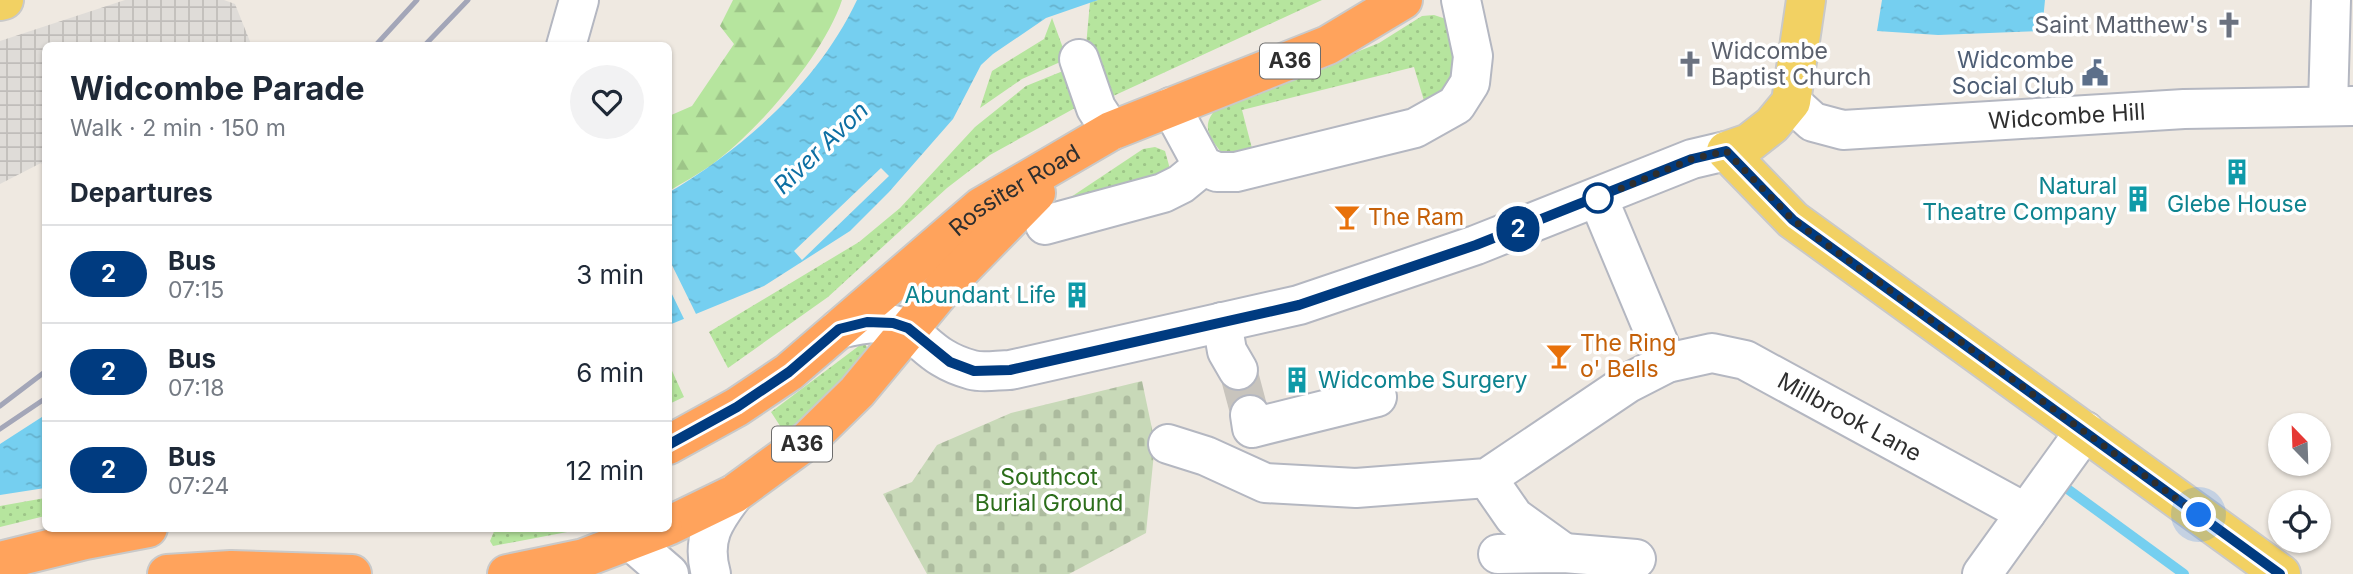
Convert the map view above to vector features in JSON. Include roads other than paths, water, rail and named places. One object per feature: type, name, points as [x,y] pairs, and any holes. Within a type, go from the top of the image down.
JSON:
[{"type":"highway","name":"Rossiter Road","points":[[672,443],[737,407],[789,372],[981,207],[1100,137],[1328,45],[1403,0]]},
{"type":"highway","name":"A36","points":[[672,524],[734,494],[808,440],[857,392],[908,328],[1000,226],[1100,137]]},
{"type":"highway","points":[[0,561],[127,532]]},
{"type":"highway","points":[[507,574],[584,558],[647,535]]},
{"type":"highway","points":[[167,574],[230,570],[352,574]]},
{"type":"main road","points":[[1806,0],[1791,102],[1772,125],[1749,143],[1726,151],[1793,220],[2281,574]]},
{"type":"street","points":[[1171,107],[1203,166],[1217,172],[1236,172],[1415,128],[1438,118],[1456,105],[1470,83],[1473,56],[1461,0]]},
{"type":"street","points":[[2331,0],[2340,106]]},
{"type":"street","points":[[1079,59],[1096,108],[1100,137]]},
{"type":"street","name":"Widcombe Hill","points":[[1791,102],[1813,122],[1843,130],[2184,108],[2340,106]]},
{"type":"street","points":[[839,329],[867,322],[893,323],[908,328],[950,362],[974,371],[1010,370],[1299,305],[1384,278],[1598,198],[1692,159],[1726,151]]},
{"type":"street","points":[[1045,225],[1163,193],[1181,184],[1203,166]]},
{"type":"street","points":[[1598,198],[1667,363]]},
{"type":"street","points":[[1222,322],[1227,351],[1238,370]]},
{"type":"street","name":"Millbrook Lane","points":[[1488,478],[1628,383],[1667,363],[1712,353],[1745,360],[2026,513]]},
{"type":"street","points":[[1250,415],[1252,428],[1377,397]]},
{"type":"street","points":[[1982,574],[2085,431]]},
{"type":"street","points":[[1168,444],[1206,456],[1265,483],[1356,488],[1488,478],[1514,517],[1564,553]]},
{"type":"street","points":[[711,574],[707,559],[712,522],[734,494]]},
{"type":"street","points":[[647,535],[669,574]]},
{"type":"street","points":[[1498,554],[1564,553],[1636,559]]},
{"type":"water","name":"River Avon","points":[[857,0],[1098,0],[1046,18],[981,65],[953,119],[889,192],[850,231],[764,286],[672,324],[672,191],[725,155],[777,110],[822,58]]},
{"type":"water","points":[[1882,0],[2045,0],[2042,31],[1938,35],[1877,31]]},
{"type":"water","points":[[42,395],[42,488],[0,495],[0,402]]},
{"type":"waterway","points":[[2062,485],[2184,574]]},
{"type":"tunnel","points":[[1238,370],[1250,415]]},
{"type":"railway","points":[[379,42],[417,0]]},
{"type":"railway","points":[[428,42],[468,0]]},
{"type":"railway","points":[[0,406],[42,374]]},
{"type":"railway","points":[[0,429],[42,401]]},
{"type":"place","name":"Saint Matthew's","points":[[2229,25]]},
{"type":"place","name":"Widcombe Baptist Church","points":[[1690,64]]},
{"type":"place","name":"Widcombe Social Club","points":[[2095,73]]},
{"type":"place","name":"Glebe House","points":[[2237,172]]},
{"type":"place","name":"Natural Theatre Company","points":[[2138,199]]},
{"type":"place","name":"The Ram","points":[[1347,217]]},
{"type":"place","name":"Abundant Life","points":[[1077,295]]},
{"type":"place","name":"The Ring o' Bells","points":[[1559,356]]},
{"type":"place","name":"Widcombe Surgery","points":[[1297,380]]},
{"type":"park label","name":"Southcot Burial Ground","points":[[1049,490]]}]
